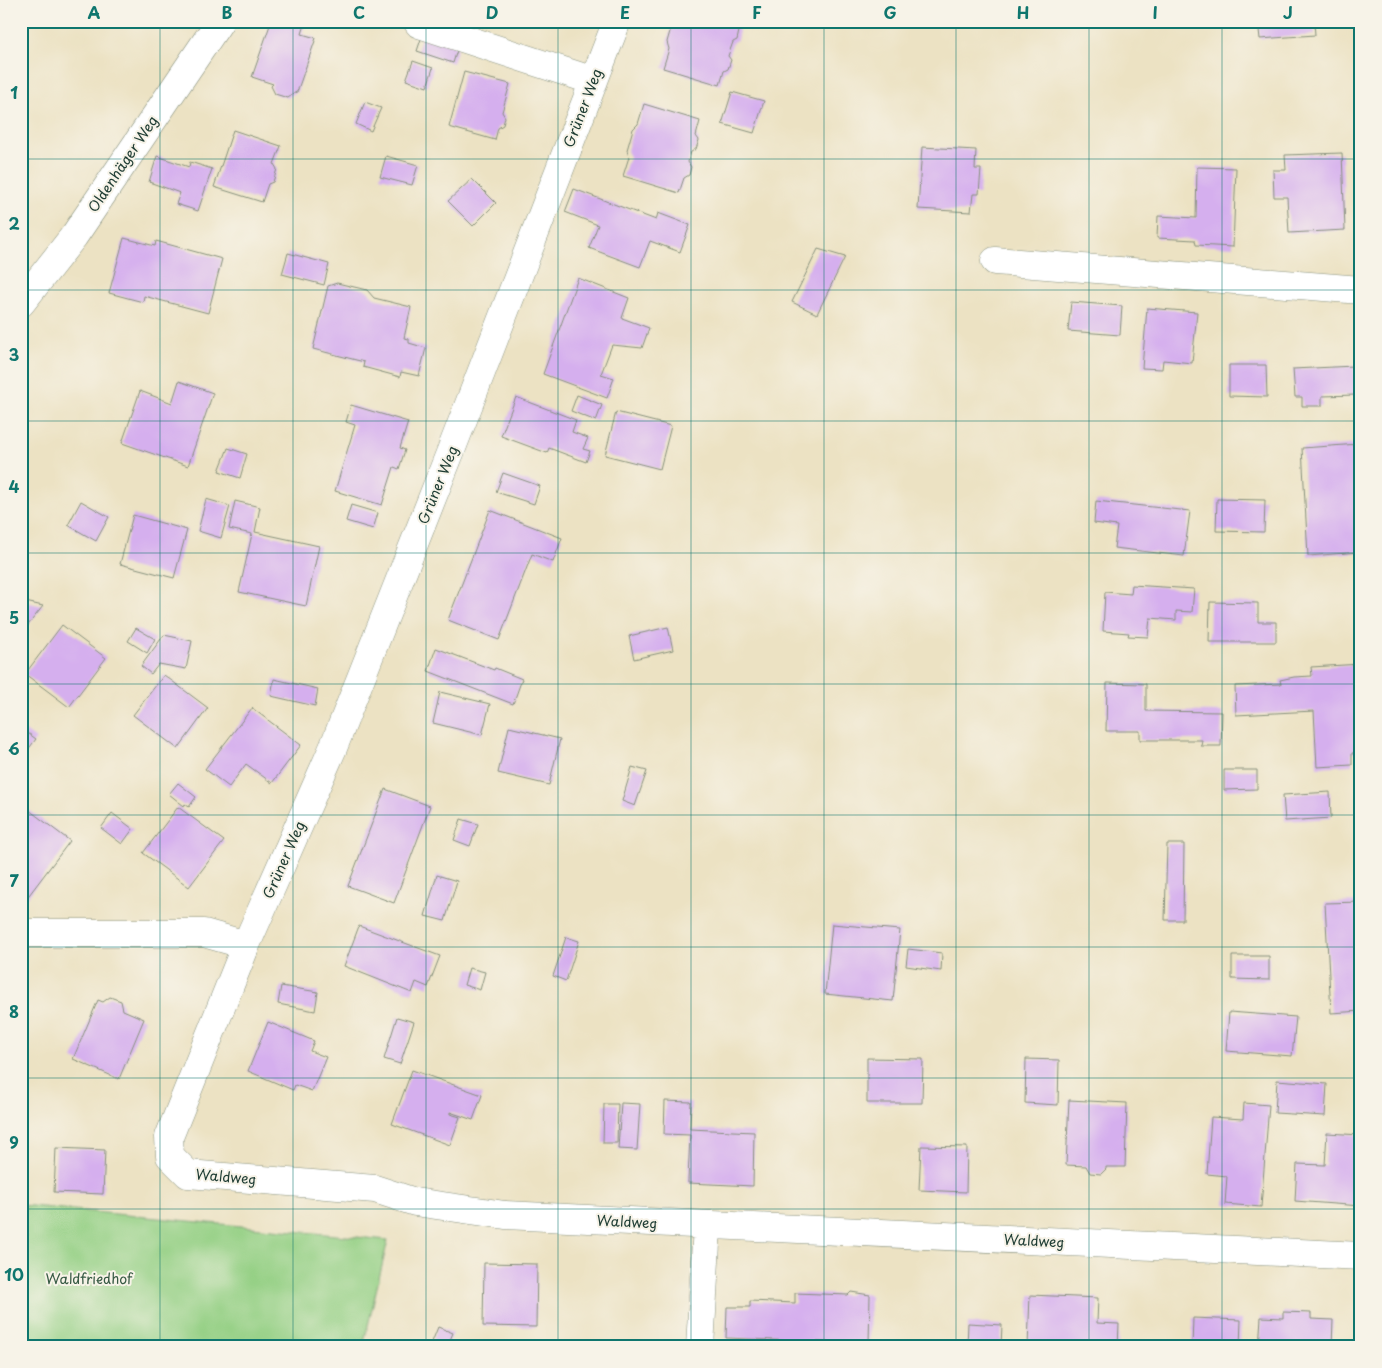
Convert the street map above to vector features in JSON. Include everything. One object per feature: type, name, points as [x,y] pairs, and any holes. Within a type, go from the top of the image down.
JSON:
[{"type":"street","name":"Oldenhäger Weg","points":[[21,303],[74,236],[220,21]]},
{"type":"street","points":[[417,21],[419,24],[594,81]]},
{"type":"street","name":"Grüner Weg","points":[[246,945],[333,748],[449,458],[618,21]]},
{"type":"street","points":[[995,261],[1361,290]]},
{"type":"street","points":[[21,933],[204,933],[246,945]]},
{"type":"street","name":"Waldweg","points":[[246,945],[169,1137],[170,1156],[188,1174],[375,1189],[415,1202],[506,1215],[1361,1256]]},
{"type":"street","points":[[700,1347],[707,1226]]},
{"type":"green space","name":"Waldfriedhof","points":[[21,1205],[388,1240],[363,1347],[21,1347]]},
{"type":"building","points":[[265,21],[306,21],[302,34],[316,38],[297,92],[288,98],[275,94],[271,86],[273,84],[252,77],[270,25],[265,23]]},
{"type":"building","points":[[673,21],[738,21],[737,27],[739,31],[737,40],[733,42],[728,56],[731,60],[728,69],[724,71],[720,85],[663,68],[669,49],[667,42]]},
{"type":"building","points":[[773,21],[797,21],[795,29]]},
{"type":"building","points":[[1258,21],[1314,21],[1315,35],[1260,39]]},
{"type":"building","points":[[422,36],[458,47],[453,63],[417,51]]},
{"type":"building","points":[[413,61],[433,68],[427,87],[406,80]]},
{"type":"building","points":[[464,72],[510,84],[502,112],[505,117],[503,125],[498,128],[495,140],[449,127]]},
{"type":"building","points":[[732,92],[764,101],[754,133],[722,124]]},
{"type":"building","points":[[365,102],[381,108],[371,131],[356,124]]},
{"type":"building","points":[[644,104],[700,121],[696,136],[699,140],[696,149],[691,152],[688,162],[691,167],[689,175],[684,178],[679,193],[623,176],[629,157],[627,150],[633,129],[638,124]]},
{"type":"building","points":[[233,130],[281,146],[274,164],[277,169],[273,182],[268,184],[262,202],[214,187]]},
{"type":"building","points":[[922,147],[976,150],[975,169],[981,169],[979,194],[973,194],[971,212],[918,209]]},
{"type":"building","points":[[1342,153],[1345,230],[1289,233],[1287,197],[1274,197],[1273,170],[1286,170],[1285,155]]},
{"type":"building","points":[[157,156],[189,167],[190,162],[212,169],[198,211],[176,204],[180,193],[149,182]]},
{"type":"building","points":[[386,156],[418,165],[412,185],[380,177]]},
{"type":"building","points":[[1197,167],[1236,168],[1233,247],[1196,245],[1195,240],[1157,238],[1158,216],[1196,218]]},
{"type":"building","points":[[472,179],[496,203],[473,226],[448,201]]},
{"type":"building","points":[[574,189],[656,220],[658,213],[690,225],[680,252],[650,241],[640,267],[589,248],[598,225],[565,212]]},
{"type":"building","points":[[124,238],[155,246],[156,241],[222,259],[208,313],[144,296],[143,302],[109,293]]},
{"type":"building","points":[[818,249],[845,257],[817,314],[792,302]]},
{"type":"building","points":[[288,253],[329,264],[324,285],[282,274]]},
{"type":"building","points":[[578,278],[629,298],[622,318],[649,328],[642,348],[612,345],[601,374],[614,378],[607,398],[543,374]]},
{"type":"building","points":[[337,283],[367,290],[374,298],[411,307],[404,338],[409,339],[409,343],[426,348],[419,376],[401,372],[400,377],[363,367],[364,362],[313,349],[328,286]]},
{"type":"building","points":[[1071,302],[1122,306],[1120,335],[1068,331]]},
{"type":"building","points":[[1147,308],[1197,312],[1192,363],[1163,360],[1162,369],[1142,368]]},
{"type":"building","points":[[1229,365],[1266,365],[1267,397],[1229,396]]},
{"type":"building","points":[[1354,366],[1356,395],[1322,396],[1322,406],[1302,406],[1302,397],[1295,397],[1293,369]]},
{"type":"building","points":[[179,381],[213,393],[188,466],[122,443],[140,391],[172,403]]},
{"type":"building","points":[[577,395],[602,405],[596,421],[571,411]]},
{"type":"building","points":[[516,397],[576,420],[572,432],[588,438],[583,449],[590,451],[586,462],[549,448],[547,453],[501,436]]},
{"type":"building","points":[[351,405],[408,422],[400,448],[405,450],[399,469],[394,467],[382,505],[335,491],[355,425],[346,422]]},
{"type":"building","points":[[616,412],[671,426],[660,469],[605,455]]},
{"type":"building","points":[[1359,444],[1361,552],[1308,556],[1302,448]]},
{"type":"building","points":[[228,448],[247,454],[240,478],[219,471]]},
{"type":"building","points":[[503,473],[540,486],[534,504],[496,492]]},
{"type":"building","points":[[206,499],[230,506],[221,538],[198,531]]},
{"type":"building","points":[[1217,499],[1265,500],[1264,532],[1216,531]]},
{"type":"building","points":[[81,501],[109,517],[96,541],[68,525]]},
{"type":"building","points":[[235,501],[260,507],[255,532],[319,546],[306,606],[239,592],[252,534],[229,529]]},
{"type":"building","points":[[1096,501],[1190,511],[1184,556],[1114,548],[1117,526],[1094,523]]},
{"type":"building","points":[[351,505],[378,513],[373,529],[346,521]]},
{"type":"building","points":[[490,510],[562,538],[553,562],[532,554],[499,640],[448,620]]},
{"type":"building","points":[[133,515],[187,530],[174,578],[120,564]]},
{"type":"building","points":[[1132,585],[1194,589],[1192,612],[1176,611],[1176,620],[1150,618],[1148,637],[1128,636],[1129,633],[1103,631],[1105,592],[1131,594]]},
{"type":"building","points":[[21,601],[43,606],[21,634]]},
{"type":"building","points":[[1210,602],[1258,603],[1258,622],[1276,622],[1276,642],[1209,642]]},
{"type":"building","points":[[62,625],[106,658],[69,707],[25,674]]},
{"type":"building","points":[[668,627],[673,650],[634,659],[629,636]]},
{"type":"building","points":[[136,628],[155,639],[147,653],[128,641]]},
{"type":"building","points":[[164,635],[192,641],[186,669],[159,664],[151,674],[141,666]]},
{"type":"building","points":[[436,648],[522,679],[513,704],[428,671]]},
{"type":"building","points":[[1361,664],[1361,752],[1352,753],[1352,765],[1317,767],[1314,711],[1236,715],[1235,686],[1281,684],[1280,680],[1312,676],[1311,667]]},
{"type":"building","points":[[164,675],[208,708],[178,749],[133,715]]},
{"type":"building","points":[[274,679],[318,689],[315,706],[271,696]]},
{"type":"building","points":[[1107,683],[1146,684],[1146,711],[1222,712],[1221,746],[1201,746],[1202,740],[1140,740],[1140,731],[1106,731]]},
{"type":"building","points":[[440,692],[490,704],[482,735],[433,723]]},
{"type":"building","points":[[252,708],[301,745],[272,783],[246,764],[229,787],[205,769]]},
{"type":"building","points":[[509,727],[560,739],[549,785],[498,773]]},
{"type":"building","points":[[21,728],[36,739],[21,759]]},
{"type":"building","points":[[632,767],[647,771],[635,806],[622,801]]},
{"type":"building","points":[[1224,770],[1257,770],[1257,789],[1224,790]]},
{"type":"building","points":[[178,783],[196,797],[189,807],[185,804],[184,806],[169,794]]},
{"type":"building","points":[[385,789],[430,806],[394,903],[348,886]]},
{"type":"building","points":[[1330,792],[1331,818],[1285,821],[1283,795]]},
{"type":"building","points":[[21,804],[70,841],[23,903],[21,901]]},
{"type":"building","points":[[178,807],[224,841],[189,887],[143,853]]},
{"type":"building","points":[[112,813],[133,829],[122,844],[101,828]]},
{"type":"building","points":[[461,819],[478,824],[470,846],[454,840]]},
{"type":"building","points":[[1167,844],[1184,844],[1183,920],[1165,920]]},
{"type":"building","points":[[437,875],[457,881],[445,921],[425,916]]},
{"type":"building","points":[[1361,902],[1361,1011],[1331,1013],[1325,903]]},
{"type":"building","points":[[832,924],[900,930],[893,1001],[825,994]]},
{"type":"building","points":[[359,926],[440,956],[428,987],[416,982],[412,993],[344,966]]},
{"type":"building","points":[[566,937],[579,941],[566,981],[553,976]]},
{"type":"building","points":[[908,949],[942,953],[941,971],[906,966]]},
{"type":"building","points":[[1232,956],[1269,956],[1269,980],[1232,979]]},
{"type":"building","points":[[469,968],[485,972],[480,990],[464,985]]},
{"type":"building","points":[[281,986],[318,992],[315,1011],[278,1004]]},
{"type":"building","points":[[110,997],[121,1001],[123,1010],[144,1019],[119,1079],[73,1059],[98,1000],[103,1002]]},
{"type":"building","points":[[1229,1012],[1296,1017],[1292,1056],[1226,1051]]},
{"type":"building","points":[[397,1017],[414,1022],[400,1064],[384,1059]]},
{"type":"building","points":[[268,1022],[314,1041],[310,1051],[326,1057],[312,1091],[295,1085],[293,1090],[248,1071]]},
{"type":"building","points":[[867,1058],[923,1059],[922,1103],[867,1103]]},
{"type":"building","points":[[1026,1059],[1059,1060],[1058,1105],[1025,1103]]},
{"type":"building","points":[[412,1070],[482,1095],[473,1120],[450,1112],[450,1114],[460,1117],[450,1145],[392,1124]]},
{"type":"building","points":[[1277,1080],[1327,1084],[1325,1116],[1275,1113]]},
{"type":"building","points":[[1069,1100],[1127,1103],[1125,1167],[1106,1167],[1101,1174],[1090,1173],[1086,1166],[1066,1165]]},
{"type":"building","points":[[665,1101],[691,1102],[690,1129],[754,1132],[753,1186],[688,1183],[690,1135],[664,1134]]},
{"type":"building","points":[[621,1103],[640,1104],[637,1150],[618,1149]]},
{"type":"building","points":[[1244,1103],[1269,1105],[1261,1207],[1225,1204],[1227,1176],[1207,1174],[1211,1117],[1243,1119]]},
{"type":"building","points":[[604,1104],[618,1104],[617,1143],[603,1143]]},
{"type":"building","points":[[1327,1133],[1361,1135],[1361,1206],[1295,1201],[1297,1164],[1325,1165]]},
{"type":"building","points":[[921,1146],[967,1147],[966,1192],[919,1190]]},
{"type":"building","points":[[56,1148],[105,1150],[103,1194],[54,1192]]},
{"type":"building","points":[[484,1263],[537,1264],[536,1327],[483,1326]]},
{"type":"building","points":[[851,1292],[870,1295],[869,1344],[726,1338],[727,1307],[750,1307],[750,1301],[795,1303],[795,1293],[848,1295]]},
{"type":"building","points":[[1030,1295],[1098,1298],[1097,1323],[1119,1324],[1118,1347],[1028,1346]]},
{"type":"building","points":[[1283,1312],[1311,1313],[1311,1319],[1333,1320],[1332,1347],[1259,1347],[1261,1317],[1283,1318]]},
{"type":"building","points":[[1193,1318],[1241,1320],[1240,1347],[1192,1347]]},
{"type":"building","points":[[968,1323],[1002,1325],[1001,1347],[967,1347]]},
{"type":"building","points":[[438,1327],[453,1333],[447,1347],[430,1347]]}]
